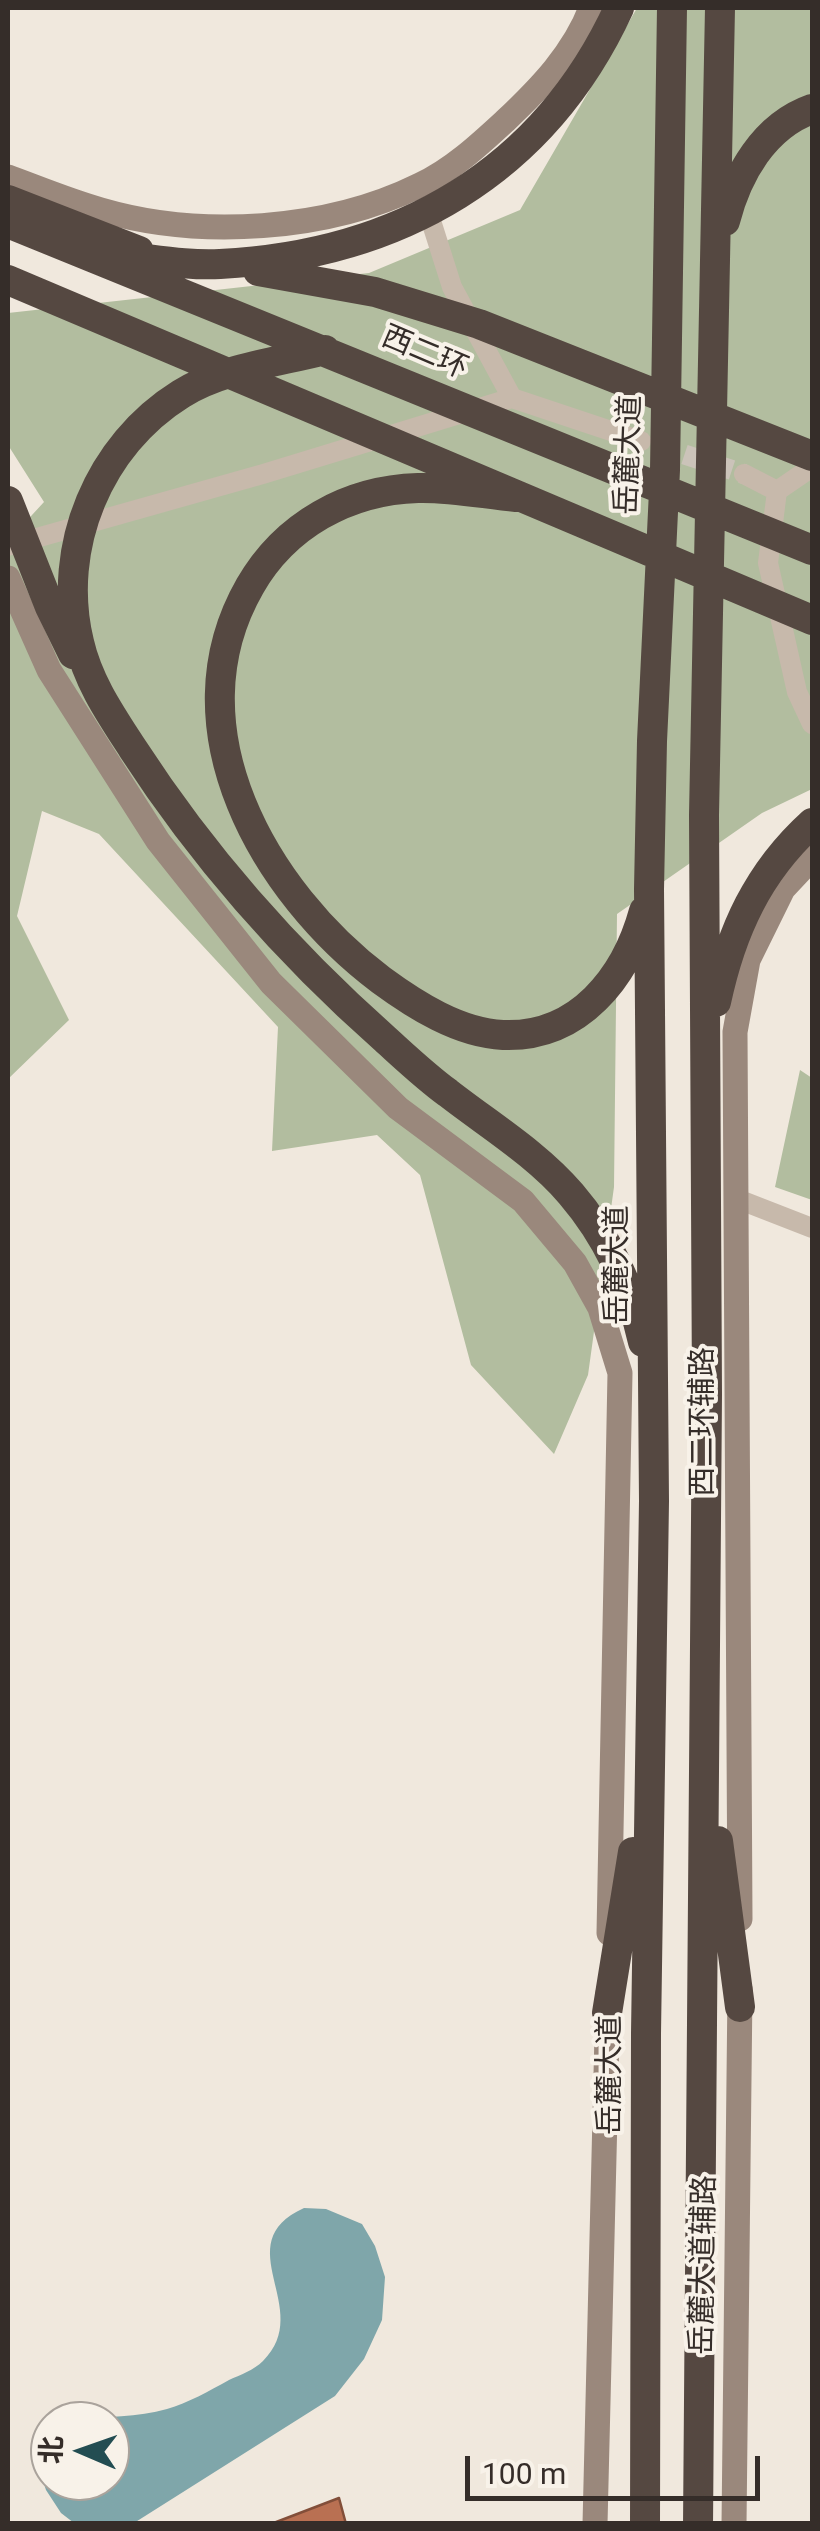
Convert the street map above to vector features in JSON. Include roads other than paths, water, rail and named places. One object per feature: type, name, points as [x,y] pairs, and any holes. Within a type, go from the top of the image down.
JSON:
[{"type":"highway","points":[[215,265],[287,258],[351,244],[440,208],[539,129],[594,56],[620,8]]},
{"type":"highway","name":"岳麓大道","points":[[646,2524],[654,1390],[649,889],[666,452],[672,8]]},
{"type":"highway","points":[[698,2524],[708,1374],[704,815],[720,8]]},
{"type":"highway","points":[[715,258],[728,208],[756,151],[776,129],[812,109]]},
{"type":"highway","points":[[8,200],[114,242],[175,261]]},
{"type":"highway","name":"西二环","points":[[8,224],[812,550]]},
{"type":"highway","points":[[81,252],[215,265],[341,285],[431,308],[812,456]]},
{"type":"highway","points":[[8,280],[812,620]]},
{"type":"highway","points":[[96,691],[78,641],[76,567],[87,509],[97,481],[112,457],[152,414],[184,392],[218,377],[325,350]]},
{"type":"highway","points":[[516,497],[420,488],[358,498],[322,514],[287,537],[270,554],[244,596],[223,653],[218,684],[222,740],[254,833],[297,899],[364,966],[416,1003],[477,1031],[504,1035],[542,1030],[579,1014],[602,995],[618,972],[634,943],[649,889]]},
{"type":"highway","points":[[8,501],[61,633],[96,691],[163,794],[260,915],[382,1037],[547,1170],[599,1232],[623,1278],[640,1328],[654,1390]]},
{"type":"highway","points":[[704,1064],[737,925],[770,867],[812,824]]},
{"type":"highway","points":[[705,1744],[740,2007]]},
{"type":"highway","points":[[608,2012],[650,1746]]},
{"type":"street","points":[[8,177],[103,211],[205,228],[325,219],[420,185],[473,150],[539,89],[581,34],[591,8]]},
{"type":"street","points":[[420,185],[452,287],[512,398]]},
{"type":"street","points":[[8,546],[512,398],[642,441]]},
{"type":"street","points":[[812,468],[777,491],[768,563],[797,692],[812,724]]},
{"type":"street","points":[[744,474],[777,491]]},
{"type":"street","points":[[8,578],[49,670],[158,841],[272,983],[398,1108],[523,1202],[575,1262],[600,1308],[620,1373],[596,2524]]},
{"type":"street","name":"西二环辅路","points":[[740,2007],[736,1032],[748,960],[783,889],[812,858]]},
{"type":"street","points":[[735,1198],[812,1228]]},
{"type":"street","name":"岳麓大道辅路","points":[[734,2524],[740,2007]]},
{"type":"water","points":[[304,2208],[326,2209],[362,2224],[375,2246],[385,2277],[382,2320],[364,2359],[335,2396],[134,2523],[74,2523],[53,2501],[130,2501],[130,2415],[167,2409],[247,2372],[263,2361],[277,2341],[281,2320],[270,2259],[272,2240],[282,2223]]},
{"type":"tunnel","points":[[656,445],[744,474]]}]
